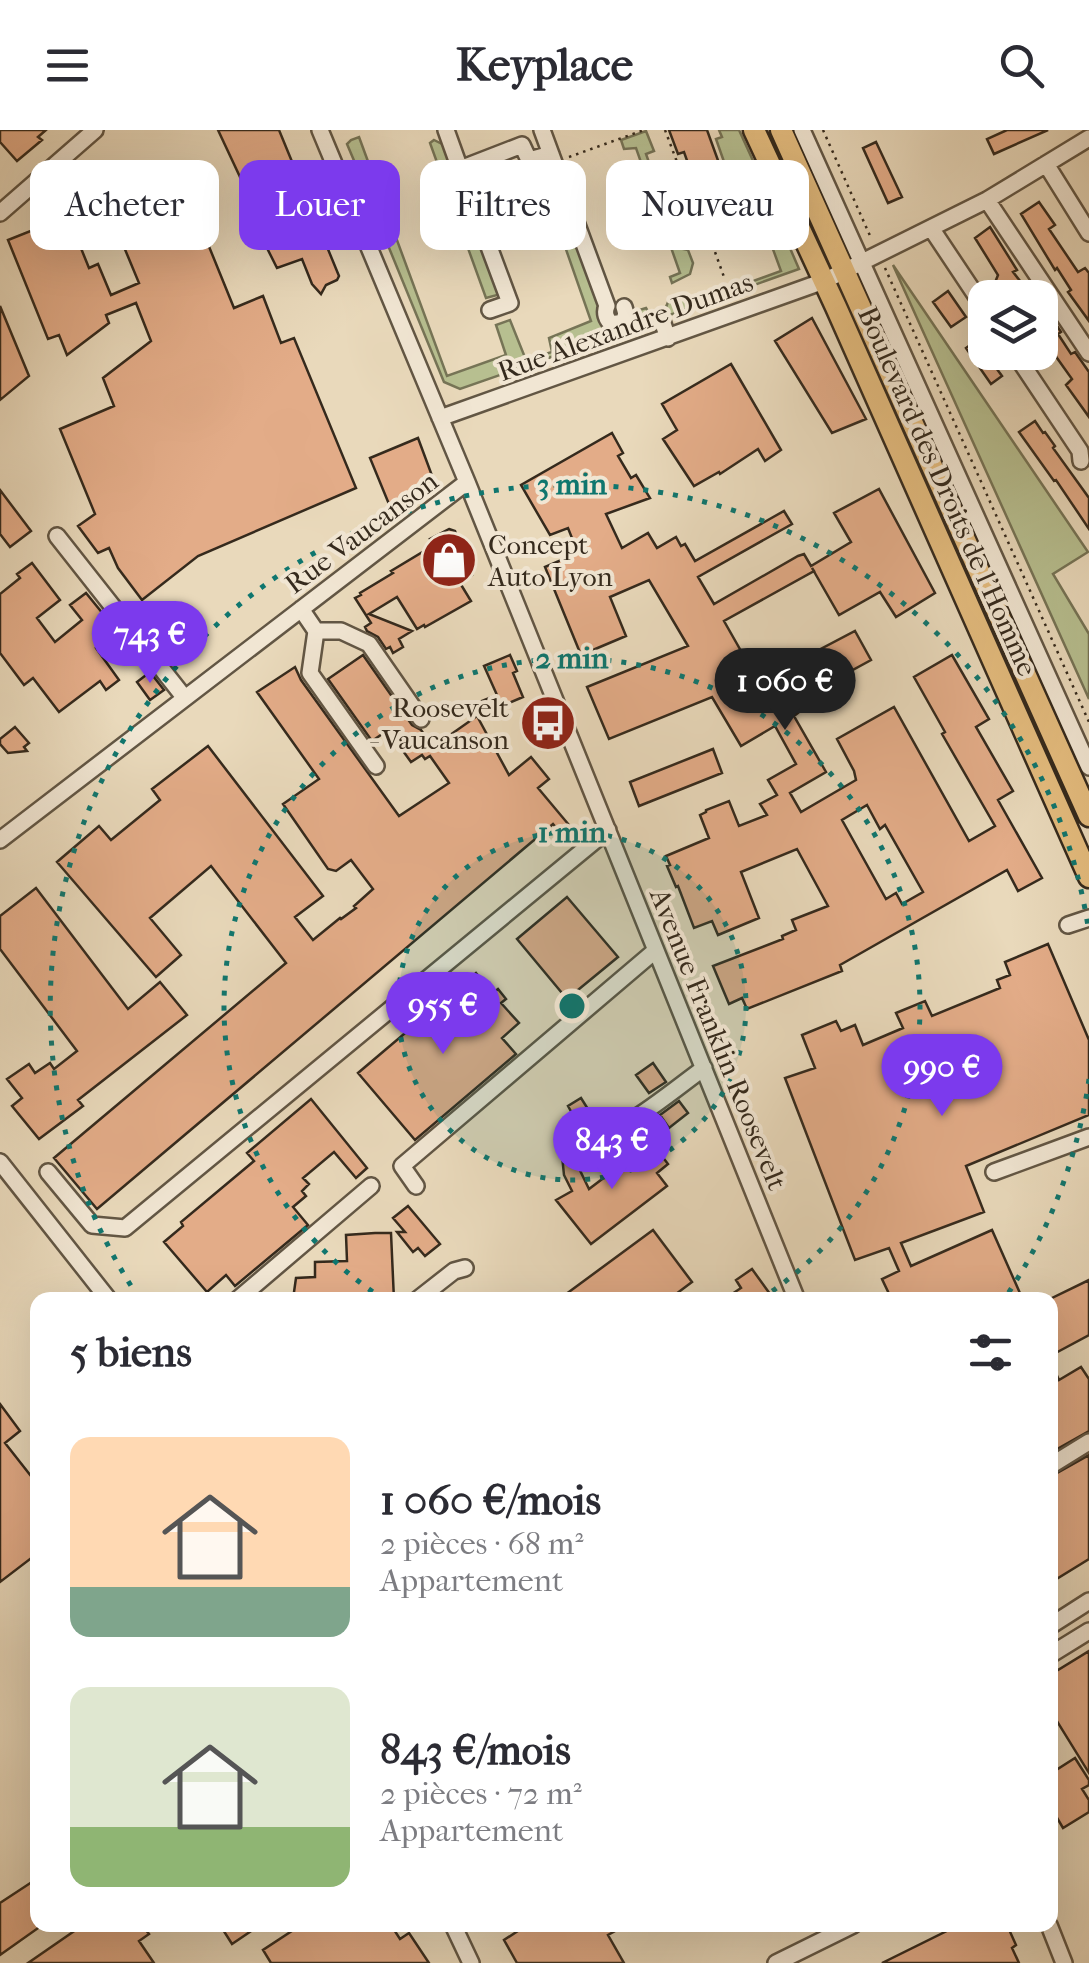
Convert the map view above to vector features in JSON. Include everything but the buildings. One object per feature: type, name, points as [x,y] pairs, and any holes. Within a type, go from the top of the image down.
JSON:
[{"type":"main road","name":"Boulevard des Droits de l'Homme","points":[[754,130],[767,160]]},
{"type":"main road","name":"Boulevard des Droits de l'Homme","points":[[781,130],[853,267],[1089,816]]},
{"type":"main road","name":"Boulevard des Droits de l'Homme","points":[[809,249],[1089,877]]},
{"type":"street","points":[[0,212],[96,130]]},
{"type":"street","points":[[322,134],[342,130]]},
{"type":"street","points":[[446,130],[457,160]]},
{"type":"street","points":[[542,130],[552,160]]},
{"type":"street","name":"Boulevard des Droits de l'Homme","points":[[802,130],[853,267],[1089,768]]},
{"type":"street","name":"Avenue Franklin Roosevelt","points":[[322,134],[795,1292]]},
{"type":"street","name":"Rue Alexandre Dumas","points":[[440,418],[824,281],[988,200],[1089,138]]},
{"type":"street","points":[[482,160],[522,144],[529,160],[550,154]]},
{"type":"street","points":[[1046,164],[1089,233]]},
{"type":"street","points":[[988,200],[1089,353]]},
{"type":"street","points":[[931,228],[968,284]]},
{"type":"street","points":[[586,237],[620,306]]},
{"type":"street","points":[[490,250],[510,303],[490,310]]},
{"type":"street","points":[[661,318],[668,338]]},
{"type":"street","points":[[1026,370],[1080,451],[1081,461]]},
{"type":"street","name":"Rue Vaucanson","points":[[0,840],[467,482]]},
{"type":"street","points":[[57,536],[184,698]]},
{"type":"street","points":[[301,609],[316,631],[310,674],[376,766]]},
{"type":"street","points":[[316,631],[341,631],[368,644],[420,719]]},
{"type":"street","points":[[48,1172],[92,1226],[125,1228],[608,830]]},
{"type":"street","points":[[1068,925],[1089,918]]},
{"type":"street","points":[[416,1186],[402,1166],[656,950]]},
{"type":"street","points":[[572,1144],[592,1142],[647,1110],[704,1068]]},
{"type":"street","points":[[994,1172],[1089,1137]]},
{"type":"street","points":[[0,1162],[102,1292]]},
{"type":"street","points":[[246,1292],[371,1186]]},
{"type":"street","points":[[427,1292],[454,1271],[465,1268]]},
{"type":"street","points":[[1058,1461],[1089,1442]]},
{"type":"street","points":[[1058,1621],[1089,1602]]},
{"type":"street","points":[[1058,1650],[1089,1630]]},
{"type":"street","points":[[456,1932],[471,1963]]},
{"type":"street","points":[[776,1963],[839,1932]]},
{"type":"street","points":[[1052,1932],[1064,1963]]},
{"type":"path","points":[[665,130],[677,162],[683,164],[724,278]]},
{"type":"path","points":[[822,130],[866,228]]},
{"type":"path","name":"Boulevard des Droits de l'Homme","points":[[895,290],[1089,722]]},
{"type":"green space","points":[[719,130],[739,130],[753,160],[723,160],[716,139],[722,137]]},
{"type":"green space","points":[[646,131],[654,151],[646,154],[648,160],[640,160],[636,148],[624,149],[621,140]]},
{"type":"green space","points":[[359,137],[367,160],[354,160],[347,144]]},
{"type":"green space","points":[[434,140],[444,145],[450,160],[436,160],[430,143]]},
{"type":"green space","points":[[400,248],[447,376],[506,355],[496,325],[510,320],[526,360],[552,352],[549,338],[591,321],[566,250],[579,250],[609,332],[631,321],[633,312],[646,308],[654,321],[460,389],[444,382],[390,250]]},
{"type":"green space","points":[[469,250],[484,250],[501,294],[486,298]]},
{"type":"green space","points":[[672,250],[688,250],[693,263],[690,274],[672,283],[670,277],[680,273]]},
{"type":"green space","points":[[773,250],[791,250],[799,269],[667,316],[666,307],[674,298],[683,298],[687,305],[781,271]]},
{"type":"green space","points":[[893,265],[1088,552],[1053,574],[1089,634],[1089,699]]},
{"type":"place","name":"Concept Auto Lyon","points":[[449,560]]},
{"type":"place","name":"Roosevelt - Vaucanson","points":[[548,723]]}]
